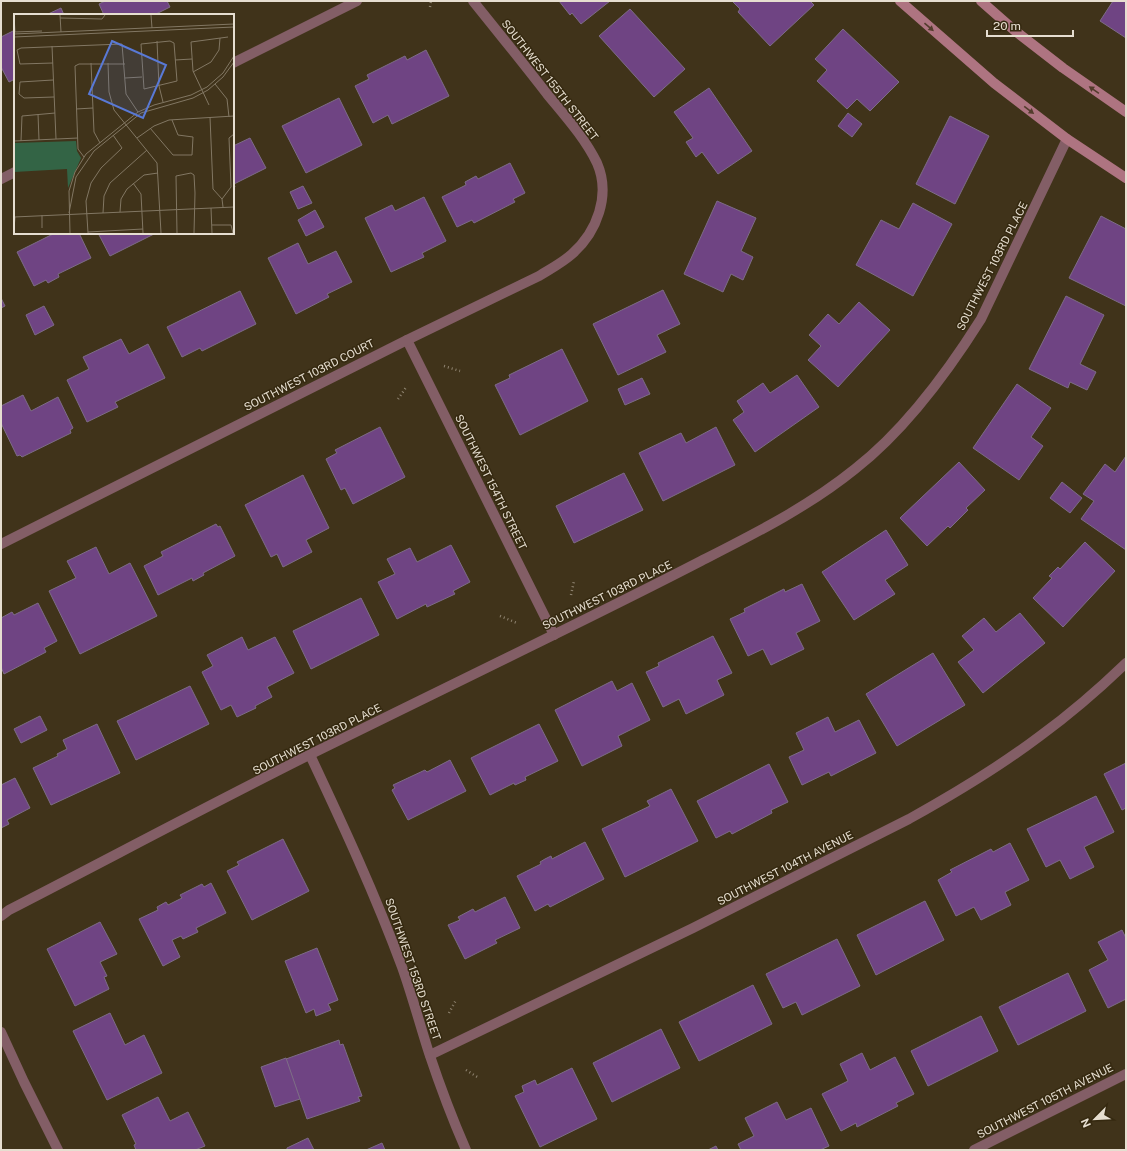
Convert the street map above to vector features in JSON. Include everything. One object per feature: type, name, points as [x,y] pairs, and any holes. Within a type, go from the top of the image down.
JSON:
[{"type":"street","points":[[234,62],[357,1]]},
{"type":"street","name":"SOUTHWEST 155TH STREET","points":[[473,1],[590,150],[598,165],[602,184],[602,202]]},
{"type":"street","points":[[900,1],[994,83],[1067,139],[1126,178]]},
{"type":"street","points":[[981,1],[1014,30],[1063,68],[1126,112]]},
{"type":"street","name":"SOUTHWEST 103RD PLACE","points":[[5,913],[310,755],[759,531],[839,482],[858,467],[918,407],[953,362],[980,319],[1067,139]]},
{"type":"street","points":[[1,179],[14,172]]},
{"type":"street","name":"SOUTHWEST 103RD COURT","points":[[1,544],[407,340],[539,276],[572,254],[586,238],[596,222],[602,202]]},
{"type":"street","name":"SOUTHWEST 154TH STREET","points":[[407,340],[554,634]]},
{"type":"street","name":"SOUTHWEST 104TH AVENUE","points":[[430,1055],[693,928],[909,819],[1008,759],[1041,736],[1083,702],[1126,663]]},
{"type":"street","name":"SOUTHWEST 153RD STREET","points":[[310,755],[376,902],[402,969],[452,1117],[466,1150]]},
{"type":"street","points":[[1,1032],[58,1150]]},
{"type":"street","name":"SOUTHWEST 105TH AVENUE","points":[[974,1150],[1126,1074]]},
{"type":"path","points":[[430,7],[431,1]]},
{"type":"path","points":[[444,366],[460,371]]},
{"type":"path","points":[[398,399],[407,386]]},
{"type":"path","points":[[571,595],[574,581]]},
{"type":"path","points":[[500,616],[517,622]]},
{"type":"path","points":[[449,1013],[456,1000]]},
{"type":"path","points":[[466,1070],[480,1078]]},
{"type":"building","points":[[105,1],[167,1],[170,7],[156,14],[104,14],[99,4]]},
{"type":"building","points":[[559,1],[610,1],[581,24],[572,13],[570,15]]},
{"type":"building","points":[[732,1],[810,1],[814,5],[770,46],[738,12],[740,9]]},
{"type":"building","points":[[1113,1],[1126,1],[1126,38],[1100,21]]},
{"type":"building","points":[[61,8],[64,14],[48,14]]},
{"type":"building","points":[[630,9],[685,69],[654,97],[599,36]]},
{"type":"building","points":[[843,29],[899,82],[870,111],[857,99],[847,109],[817,81],[827,70],[815,59]]},
{"type":"building","points":[[14,30],[14,80],[9,82],[1,67],[1,37]]},
{"type":"building","points":[[426,50],[449,96],[392,124],[388,115],[373,123],[355,86],[369,79],[367,75],[405,56],[407,60]]},
{"type":"building","points":[[709,88],[752,151],[718,174],[702,152],[696,157],[686,142],[693,138],[674,112]]},
{"type":"building","points":[[339,98],[362,145],[306,173],[282,126]]},
{"type":"building","points":[[848,113],[862,124],[852,137],[838,126]]},
{"type":"building","points":[[950,116],[989,136],[955,204],[916,184]]},
{"type":"building","points":[[250,138],[266,168],[234,184],[234,146]]},
{"type":"building","points":[[510,163],[525,193],[513,199],[515,202],[474,223],[472,220],[457,227],[442,197],[466,185],[465,182],[476,176],[478,179]]},
{"type":"building","points":[[303,186],[312,203],[298,209],[290,192]]},
{"type":"building","points":[[424,197],[446,241],[422,253],[424,257],[391,272],[365,218],[392,205],[395,211]]},
{"type":"building","points":[[717,201],[756,218],[741,251],[753,257],[743,280],[731,274],[723,292],[684,274]]},
{"type":"building","points":[[913,203],[952,224],[913,296],[856,265],[881,220],[899,229]]},
{"type":"building","points":[[315,210],[324,227],[306,236],[298,220]]},
{"type":"building","points":[[1101,216],[1126,229],[1126,306],[1069,278]]},
{"type":"building","points":[[53,234],[79,234],[91,258],[58,274],[59,277],[48,283],[46,280],[34,286],[17,252]]},
{"type":"building","points":[[99,234],[154,234],[110,256]]},
{"type":"building","points":[[298,243],[308,264],[336,251],[352,282],[327,294],[329,297],[296,314],[268,258]]},
{"type":"building","points":[[663,290],[680,324],[657,335],[666,352],[618,375],[593,324]]},
{"type":"building","points":[[240,291],[256,324],[202,351],[200,348],[182,357],[167,327]]},
{"type":"building","points":[[1066,296],[1104,315],[1080,364],[1096,372],[1087,390],[1070,382],[1068,388],[1029,369]]},
{"type":"building","points":[[1,298],[5,306],[1,308]]},
{"type":"building","points":[[859,302],[890,330],[838,387],[808,360],[821,346],[809,335],[828,314],[839,324]]},
{"type":"building","points":[[44,306],[54,325],[35,335],[26,315]]},
{"type":"building","points":[[121,339],[129,354],[148,344],[165,378],[115,402],[118,407],[87,422],[67,380],[89,369],[83,357]]},
{"type":"building","points":[[562,349],[588,401],[520,435],[495,385],[510,378],[509,375]]},
{"type":"building","points":[[797,375],[819,407],[755,452],[733,420],[744,412],[737,401],[763,383],[770,393]]},
{"type":"building","points":[[642,378],[650,394],[625,405],[618,389]]},
{"type":"building","points":[[1017,384],[1051,408],[1031,437],[1043,446],[1019,480],[973,448]]},
{"type":"building","points":[[23,395],[31,411],[58,397],[73,428],[70,430],[71,433],[22,457],[20,455],[17,456],[1,423],[1,406]]},
{"type":"building","points":[[380,427],[405,477],[353,504],[345,488],[341,490],[326,459],[337,453],[335,450]]},
{"type":"building","points":[[716,427],[735,465],[663,501],[639,453],[681,433],[686,443]]},
{"type":"building","points":[[1126,456],[1126,550],[1081,519],[1094,501],[1083,494],[1105,464],[1115,472]]},
{"type":"building","points":[[959,462],[985,490],[966,508],[968,510],[950,528],[948,526],[927,546],[900,518]]},
{"type":"building","points":[[624,473],[643,510],[574,543],[556,506]]},
{"type":"building","points":[[303,475],[329,528],[306,540],[312,552],[283,567],[277,554],[271,557],[245,505]]},
{"type":"building","points":[[1062,482],[1082,498],[1070,513],[1050,498]]},
{"type":"building","points":[[216,524],[218,527],[220,526],[235,556],[203,573],[204,575],[193,581],[192,578],[158,595],[144,566],[163,556],[161,552]]},
{"type":"building","points":[[886,530],[908,565],[885,580],[895,594],[854,620],[822,572]]},
{"type":"building","points":[[1085,542],[1115,571],[1063,627],[1033,598],[1052,578],[1049,576],[1058,567],[1060,569]]},
{"type":"building","points":[[451,545],[470,582],[453,591],[455,594],[427,607],[426,604],[397,619],[378,582],[395,574],[387,559],[410,548],[417,562]]},
{"type":"building","points":[[96,547],[109,574],[130,563],[157,616],[80,654],[49,591],[76,578],[67,561]]},
{"type":"building","points":[[802,584],[820,621],[796,633],[804,649],[771,665],[763,649],[748,656],[730,619],[745,612],[744,609],[784,589],[785,592]]},
{"type":"building","points":[[361,598],[379,635],[311,669],[293,631]]},
{"type":"building","points":[[38,603],[57,641],[44,648],[46,652],[4,674],[1,667],[1,618],[12,612],[14,615]]},
{"type":"building","points":[[1020,613],[1045,643],[983,693],[958,662],[974,650],[962,636],[984,618],[996,632]]},
{"type":"building","points":[[713,636],[732,673],[717,680],[724,695],[686,714],[679,699],[663,707],[646,672],[659,666],[658,663]]},
{"type":"building","points":[[242,637],[248,650],[275,637],[294,673],[267,687],[272,697],[255,706],[256,708],[237,717],[231,705],[221,710],[202,672],[213,666],[207,655]]},
{"type":"building","points":[[933,653],[965,705],[897,746],[866,694]]},
{"type":"building","points":[[612,681],[617,691],[632,683],[650,720],[618,736],[622,746],[582,766],[555,710]]},
{"type":"building","points":[[190,686],[209,724],[136,760],[117,721]]},
{"type":"building","points":[[40,716],[47,730],[21,743],[14,729]]},
{"type":"building","points":[[828,717],[835,732],[859,720],[876,753],[831,776],[829,772],[802,785],[789,757],[804,750],[796,733]]},
{"type":"building","points":[[97,724],[120,773],[51,805],[33,768],[58,756],[57,754],[67,749],[63,740]]},
{"type":"building","points":[[539,724],[558,761],[525,777],[526,780],[515,785],[514,783],[490,795],[471,758]]},
{"type":"building","points":[[450,760],[466,791],[408,820],[392,790],[395,788],[393,785],[425,770],[427,772]]},
{"type":"building","points":[[1126,763],[1126,808],[1122,810],[1104,774]]},
{"type":"building","points":[[769,764],[788,802],[771,810],[772,813],[732,834],[730,831],[716,838],[697,801]]},
{"type":"building","points":[[15,778],[30,808],[7,820],[9,824],[1,828],[1,785]]},
{"type":"building","points":[[671,789],[698,841],[625,877],[602,829],[650,806],[647,801]]},
{"type":"building","points":[[1096,796],[1114,832],[1084,847],[1094,867],[1070,879],[1060,860],[1046,867],[1027,829]]},
{"type":"building","points":[[283,839],[309,891],[252,920],[227,871],[239,865],[237,862]]},
{"type":"building","points":[[585,842],[604,879],[550,907],[548,904],[535,911],[517,876],[541,864],[540,862],[551,856],[552,859]]},
{"type":"building","points":[[1010,843],[1029,880],[1005,892],[1011,905],[981,920],[974,907],[956,916],[938,880],[952,872],[950,870],[991,849],[993,852]]},
{"type":"building","points":[[211,883],[226,913],[196,928],[198,932],[183,939],[181,936],[172,940],[180,957],[163,966],[139,919],[158,910],[157,907],[166,902],[168,905],[182,898],[180,895],[202,884],[204,887]]},
{"type":"building","points":[[505,897],[520,928],[495,940],[497,943],[465,959],[448,925],[460,920],[458,917],[473,909],[475,912]]},
{"type":"building","points":[[925,901],[944,940],[876,975],[857,935]]},
{"type":"building","points":[[100,922],[117,954],[100,962],[107,976],[104,977],[109,989],[75,1006],[47,949]]},
{"type":"building","points":[[1122,930],[1126,938],[1126,999],[1108,1008],[1089,970],[1108,960],[1098,942]]},
{"type":"building","points":[[837,939],[860,986],[802,1015],[796,1002],[783,1008],[766,974]]},
{"type":"building","points":[[317,948],[338,1000],[328,1004],[331,1010],[316,1016],[314,1009],[306,1013],[285,961]]},
{"type":"building","points":[[1068,973],[1086,1011],[1018,1045],[999,1007]]},
{"type":"building","points":[[753,985],[772,1024],[699,1061],[679,1022]]},
{"type":"building","points":[[110,1013],[125,1045],[144,1035],[162,1073],[107,1100],[73,1031]]},
{"type":"building","points":[[981,1016],[998,1051],[928,1086],[911,1051]]},
{"type":"building","points":[[661,1029],[680,1068],[612,1102],[593,1063]]},
{"type":"building","points":[[339,1040],[340,1045],[343,1044],[362,1096],[358,1097],[360,1101],[307,1119],[286,1059]]},
{"type":"building","points":[[862,1053],[870,1070],[895,1057],[914,1094],[896,1103],[898,1106],[857,1127],[856,1123],[841,1131],[822,1094],[848,1081],[840,1064]]},
{"type":"building","points":[[286,1058],[300,1099],[275,1107],[261,1067]]},
{"type":"building","points":[[572,1068],[597,1119],[540,1147],[515,1096],[524,1092],[522,1086],[535,1080],[537,1085]]},
{"type":"building","points":[[158,1097],[170,1121],[188,1112],[205,1146],[195,1150],[136,1150],[134,1145],[136,1144],[122,1115]]},
{"type":"building","points":[[777,1102],[786,1120],[811,1108],[829,1146],[820,1150],[741,1150],[738,1144],[754,1136],[745,1118]]},
{"type":"building","points":[[308,1138],[314,1150],[287,1150],[287,1148]]},
{"type":"building","points":[[382,1143],[385,1150],[366,1150]]},
{"type":"building","points":[[716,1146],[718,1150],[708,1150]]}]
